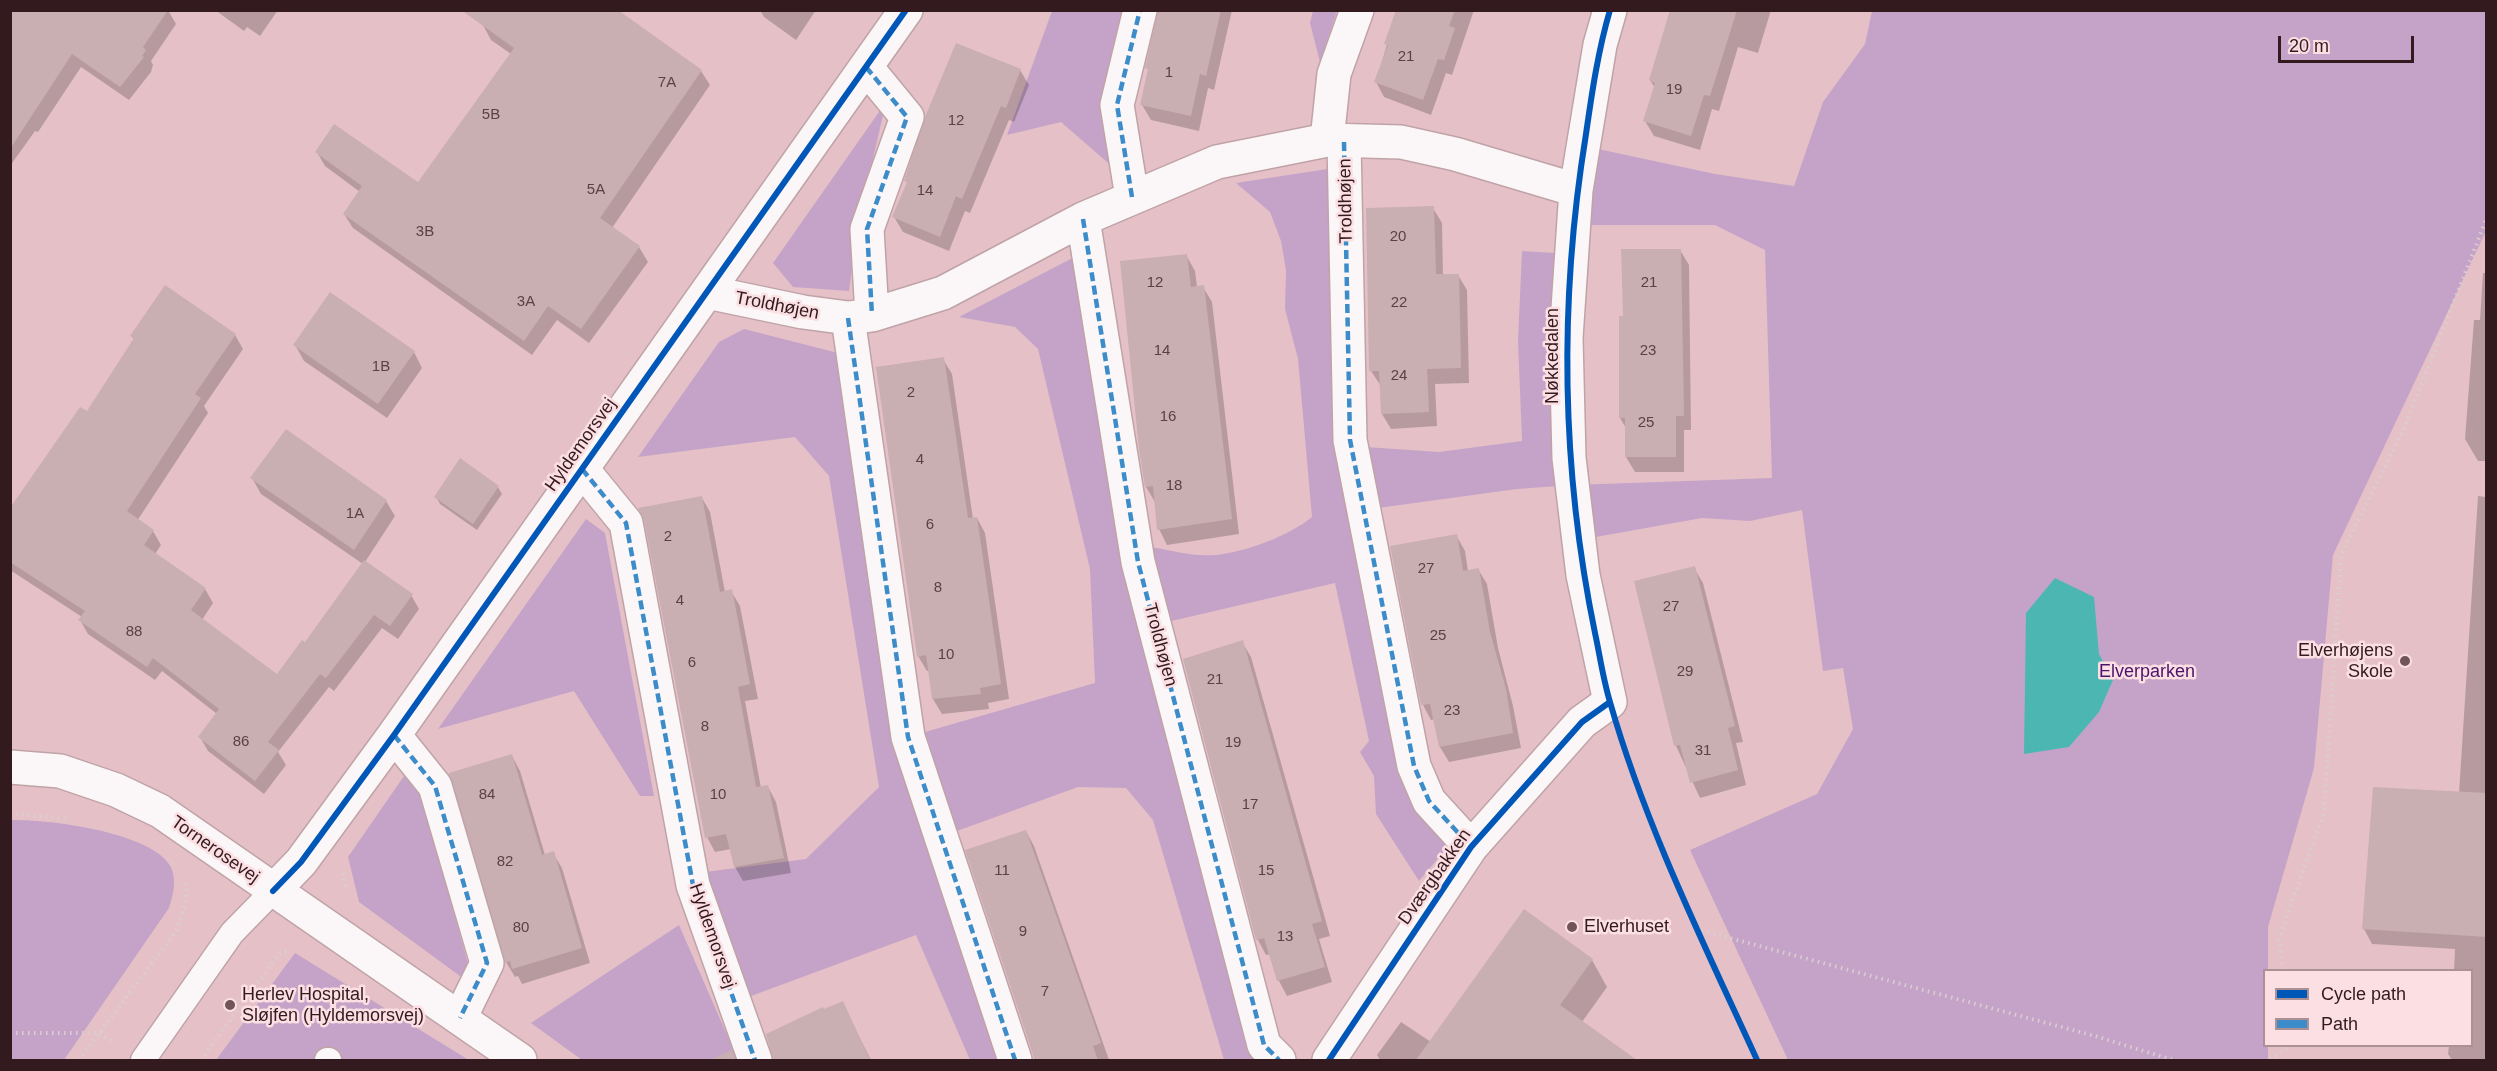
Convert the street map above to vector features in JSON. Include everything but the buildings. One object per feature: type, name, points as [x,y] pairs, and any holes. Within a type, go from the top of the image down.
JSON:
[{"type":"street","name":"Hyldemorsvej","points":[[273,891],[301,862],[394,735],[906,10]]},
{"type":"street","points":[[1132,197],[1117,105],[1140,10]]},
{"type":"street","points":[[1336,141],[1334,74],[1357,10]]},
{"type":"street","name":"Nøkkedalen","points":[[1610,10],[1600,45],[1576,190],[1566,338],[1569,458],[1583,575],[1610,702]]},
{"type":"street","points":[[866,67],[907,117],[867,230],[860,316],[908,737],[1016,1060]]},
{"type":"street","name":"Troldhøjen","points":[[1336,141],[1350,440],[1413,766],[1429,801],[1471,847]]},
{"type":"street","name":"Troldhøjen","points":[[707,292],[860,316],[943,293],[1083,219],[1216,162],[1336,141],[1401,142],[1455,154],[1576,190]]},
{"type":"street","name":"Troldhøjen","points":[[1083,219],[1138,562],[1264,1045],[1279,1060]]},
{"type":"street","name":"Hyldemorsvej","points":[[582,469],[626,524],[693,885],[754,1060]]},
{"type":"street","name":"Dværgbakken","points":[[1329,1060],[1471,847],[1582,722],[1610,702]]},
{"type":"street","points":[[394,735],[435,786],[487,963],[460,1018]]},
{"type":"street","name":"Tornerosevej","points":[[10,767],[60,771],[116,790],[160,812],[460,1018],[509,1058]]},
{"type":"lane","points":[[143,1060],[232,933],[273,891]]},
{"type":"path","points":[[2283,969],[2279,939],[2324,812],[2342,555],[2405,426],[2487,220]]},
{"type":"path","points":[[10,813],[73,820]]},
{"type":"path","points":[[79,1060],[177,930],[184,915],[187,898],[182,871]]},
{"type":"path","points":[[1692,918],[1701,939]]},
{"type":"path","points":[[1696,929],[2095,1036],[2173,1060]]},
{"type":"path","points":[[201,1060],[279,954],[292,948]]},
{"type":"path","points":[[10,1033],[100,1033]]},
{"type":"path","points":[[2271,1060],[2288,1047]]},
{"type":"green space","points":[[1052,11],[1125,11],[1115,169],[1061,122],[1007,135]]},
{"type":"green space","points":[[1313,11],[1337,11],[1320,62],[1310,23]]},
{"type":"green space","name":"Elverparken","points":[[1872,11],[2486,11],[2486,231],[2333,555],[2314,768],[2268,927],[2268,969],[2263,969],[2263,1047],[2268,1047],[2268,1060],[1788,1060],[1690,850],[1817,794],[1853,729],[1843,668],[1823,671],[1802,510],[1750,521],[1702,518],[1579,540],[1572,485],[1517,489],[1378,508],[1366,447],[1439,452],[1522,441],[1518,341],[1522,251],[1572,254],[1573,485],[1772,478],[1765,250],[1715,225],[1574,225],[1584,146],[1715,174],[1794,186],[1823,102],[1865,44]]},
{"type":"green space","points":[[886,102],[858,224],[849,291],[793,287],[773,263]]},
{"type":"green space","points":[[1334,168],[1337,443],[1451,843],[1419,881],[1376,814],[1374,776],[1360,752],[1369,741],[1335,583],[1163,623],[1147,546],[1199,555],[1228,553],[1279,537],[1312,517],[1298,359],[1285,309],[1286,270],[1281,241],[1270,212],[1236,183]]},
{"type":"green space","points":[[1086,251],[1128,560],[1271,1060],[1224,1060],[1153,820],[1126,788],[1078,787],[957,831],[925,732],[1095,683],[1090,569],[1038,349],[1015,327],[959,317]]},
{"type":"green space","points":[[744,329],[842,354],[898,737],[1000,1060],[970,1060],[916,935],[743,999],[705,872],[806,859],[879,787],[829,476],[795,437],[638,457],[719,342]]},
{"type":"green space","points":[[586,519],[605,533],[654,796],[640,796],[574,691],[438,729]]},
{"type":"green space","points":[[413,763],[468,964],[464,979],[359,902],[348,857]]},
{"type":"green space","points":[[10,820],[72,825],[122,836],[160,855],[173,872],[174,888],[169,908],[64,1060],[11,1060]]},
{"type":"green space","points":[[679,925],[738,1060],[582,1060],[531,1023]]},
{"type":"green space","points":[[295,953],[464,1057],[469,1060],[216,1060]]},
{"type":"water","points":[[2055,578],[2094,597],[2099,654],[2113,680],[2099,712],[2069,747],[2024,754],[2026,613]]},
{"type":"marked path","points":[[1132,197],[1117,105],[1140,10]]},
{"type":"marked path","points":[[866,67],[907,117],[867,229],[872,315]]},
{"type":"marked path","points":[[1344,142],[1350,440],[1414,766],[1429,801],[1471,847]]},
{"type":"marked path","points":[[1083,219],[1138,562],[1264,1045],[1279,1060]]},
{"type":"marked path","points":[[848,318],[908,737],[1015,1060]]},
{"type":"marked path","points":[[582,469],[626,523],[693,885],[755,1060]]},
{"type":"marked path","points":[[394,735],[435,786],[487,963],[460,1018]]},
{"type":"cycle path","points":[[273,891],[301,862],[394,735],[906,10]]},
{"type":"cycle path","points":[[1610,10],[1588,118],[1571,259],[1568,384],[1575,509],[1603,676],[1624,748],[1677,884],[1757,1060]]},
{"type":"cycle path","points":[[1329,1060],[1471,847],[1582,722],[1610,702]]},
{"type":"place","name":"Elverhøjens Skole","points":[[2405,661]]},
{"type":"place","name":"Elverhuset","points":[[1572,927]]},
{"type":"place","name":"Herlev Hospital, Sløjfen (Hyldemorsvej)","points":[[230,1005]]}]
